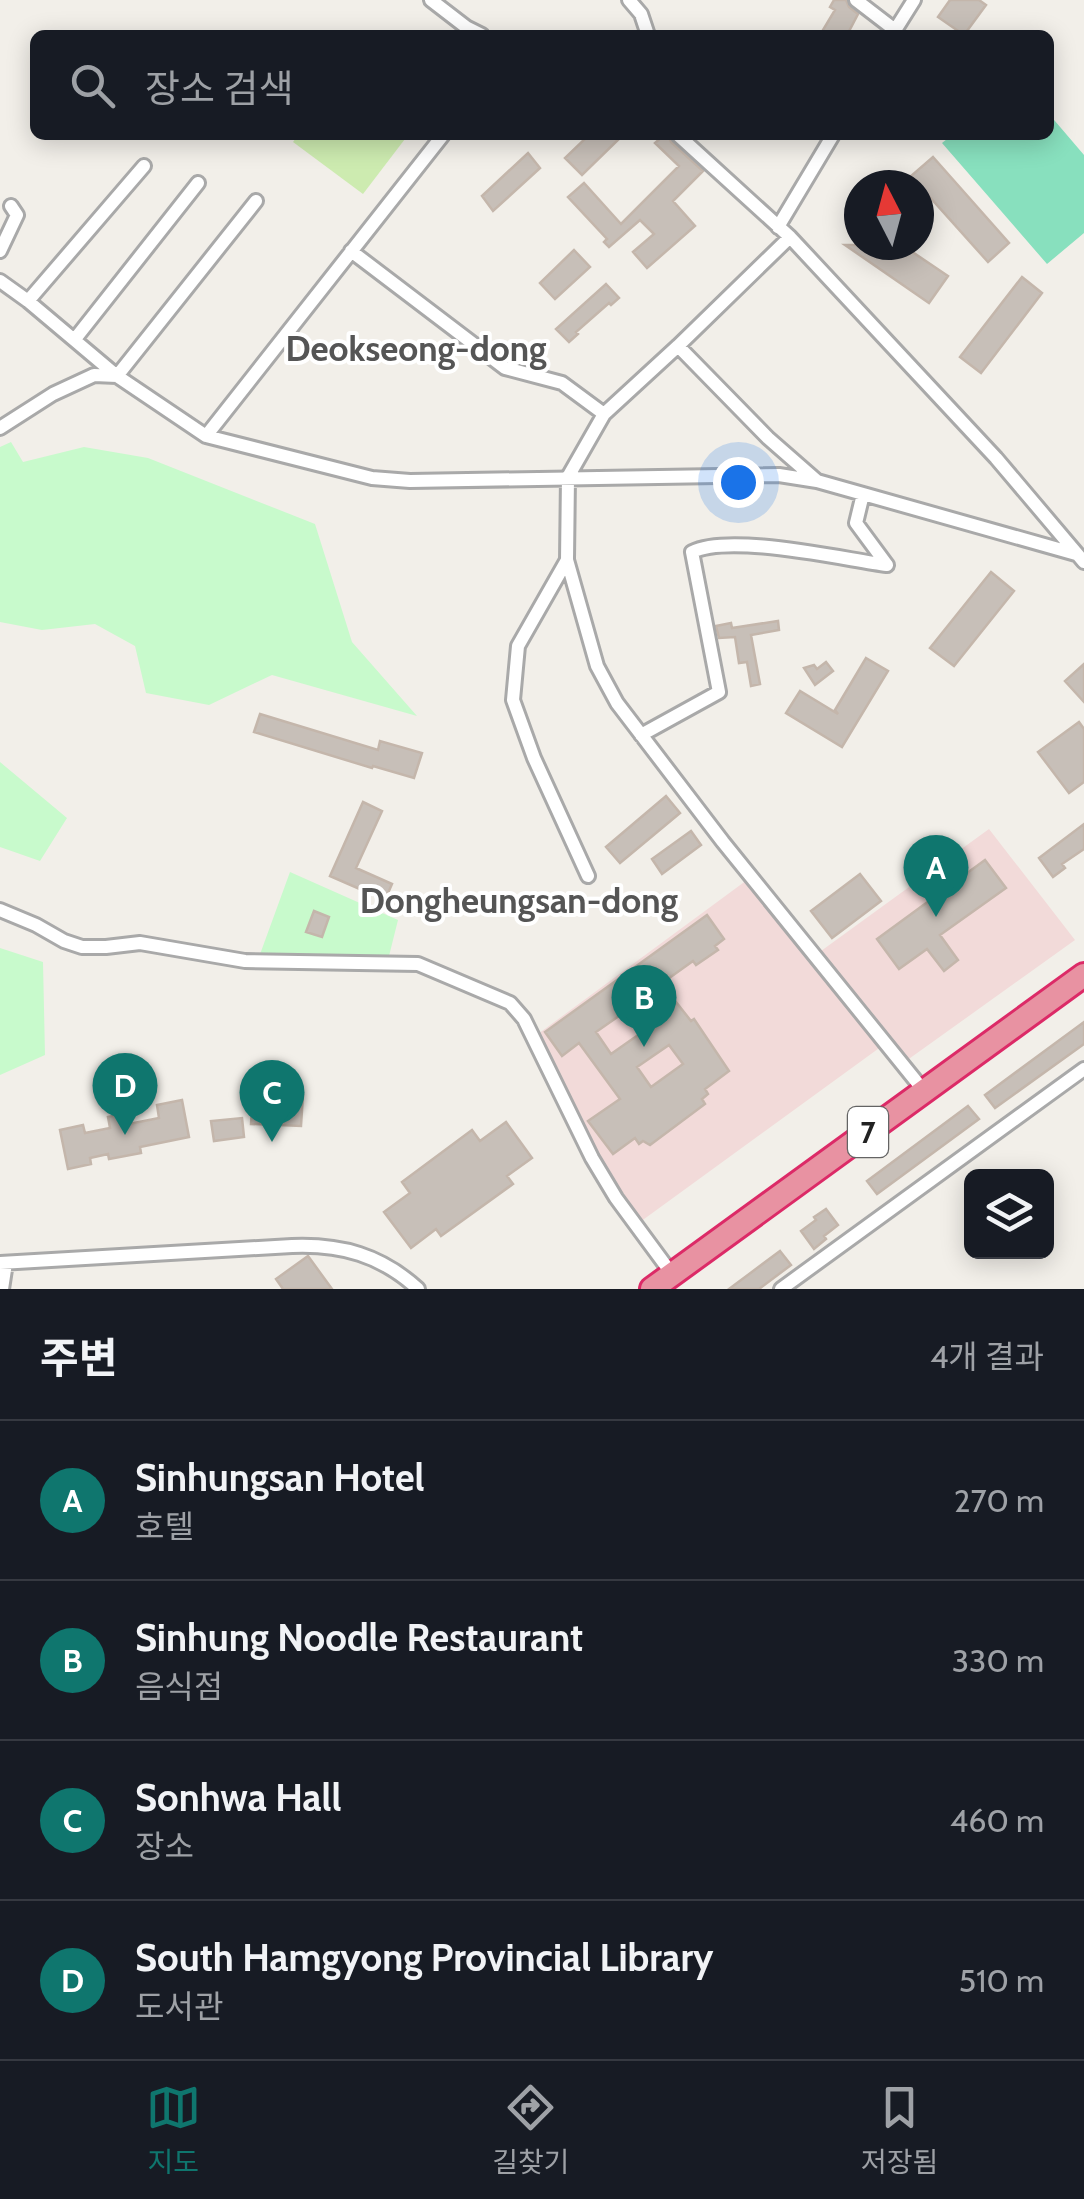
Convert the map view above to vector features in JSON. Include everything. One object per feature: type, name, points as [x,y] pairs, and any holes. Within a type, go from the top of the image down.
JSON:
[{"type":"highway","name":"7","points":[[652,1289],[1084,975]]},
{"type":"street","points":[[431,0],[471,30]]},
{"type":"street","points":[[629,0],[641,14],[646,30]]},
{"type":"street","points":[[856,0],[891,30]]},
{"type":"street","points":[[896,30],[914,0]]},
{"type":"street","points":[[206,436],[439,140]]},
{"type":"street","points":[[683,140],[790,237],[996,458],[1080,558]]},
{"type":"street","points":[[778,227],[831,140]]},
{"type":"street","points":[[28,300],[144,166]]},
{"type":"street","points":[[75,339],[198,184]]},
{"type":"street","points":[[117,376],[256,201]]},
{"type":"street","points":[[0,252],[17,215],[11,206]]},
{"type":"street","points":[[790,237],[604,414],[568,477],[567,560],[597,666],[610,692],[723,842],[924,1091]]},
{"type":"street","points":[[351,251],[504,368],[562,384],[604,414]]},
{"type":"street","points":[[0,281],[117,376],[206,436],[390,480],[779,476],[817,481],[1080,558]]},
{"type":"street","points":[[678,346],[768,438],[817,481]]},
{"type":"street","points":[[0,428],[53,394],[94,375],[117,376]]},
{"type":"street","points":[[641,735],[719,692],[692,552],[749,545],[888,566],[856,522],[864,494]]},
{"type":"street","points":[[567,560],[518,646],[514,700],[534,758],[588,876]]},
{"type":"street","points":[[0,910],[82,947],[140,943],[245,961],[418,964],[510,1003],[524,1019],[592,1158],[672,1274]]},
{"type":"street","points":[[782,1289],[1084,1069]]},
{"type":"street","points":[[2,1289],[3,1263],[292,1246],[336,1246],[378,1262],[418,1289]]},
{"type":"shaded area","points":[[989,829],[1075,940],[906,1061],[821,951]]},
{"type":"shaded area","points":[[747,880],[882,1046],[640,1222],[601,1161],[538,1034]]},
{"type":"green space","points":[[1054,120],[1084,155],[1084,233],[1047,264],[942,143],[1054,140]]},
{"type":"green space","points":[[294,140],[404,140],[363,194]]},
{"type":"green space","points":[[11,442],[23,462],[84,447],[148,458],[315,524],[352,642],[417,716],[272,675],[209,705],[146,693],[135,646],[95,624],[42,630],[0,622],[0,447]]},
{"type":"green space","points":[[0,762],[67,818],[40,861],[0,847]]},
{"type":"green space","points":[[290,872],[398,920],[388,960],[259,957]]},
{"type":"green space","points":[[0,948],[43,962],[45,1055],[0,1075]]},
{"type":"building","points":[[834,0],[846,0],[858,14],[850,30],[823,30],[835,10],[830,7]]},
{"type":"building","points":[[950,0],[979,0],[986,5],[968,30],[957,30],[938,17]]},
{"type":"building","points":[[584,140],[618,140],[582,175],[565,158]]},
{"type":"building","points":[[670,140],[703,171],[673,201],[695,226],[647,268],[633,252],[654,234],[640,220],[609,247],[604,242],[607,239],[568,197],[584,183],[621,224],[679,166],[655,143]]},
{"type":"building","points":[[528,153],[540,168],[493,211],[482,196]]},
{"type":"building","points":[[933,157],[1009,243],[988,262],[934,202],[934,170],[918,170]]},
{"type":"building","points":[[574,250],[590,267],[555,299],[540,283]]},
{"type":"building","points":[[867,260],[924,260],[948,276],[929,303]]},
{"type":"building","points":[[1022,277],[1042,293],[981,373],[960,357]]},
{"type":"building","points":[[606,284],[619,298],[569,342],[556,329]]},
{"type":"building","points":[[991,572],[1014,591],[954,666],[930,648]]},
{"type":"building","points":[[778,621],[779,630],[751,635],[760,684],[751,686],[747,662],[739,663],[735,637],[719,638],[716,626],[731,623],[732,628]]},
{"type":"building","points":[[866,658],[888,671],[842,747],[786,713],[800,691],[838,714],[835,710]]},
{"type":"building","points":[[826,662],[833,671],[815,685],[804,668],[814,665],[817,669]]},
{"type":"building","points":[[1084,664],[1084,702],[1065,681]]},
{"type":"building","points":[[260,714],[378,750],[380,741],[422,753],[414,778],[254,732]]},
{"type":"building","points":[[1079,722],[1084,729],[1084,782],[1069,793],[1038,752]]},
{"type":"building","points":[[666,796],[680,813],[620,863],[606,847]]},
{"type":"building","points":[[363,802],[382,811],[356,868],[392,884],[385,900],[330,876]]},
{"type":"building","points":[[1084,824],[1084,849],[1062,864],[1065,868],[1053,877],[1039,858]]},
{"type":"building","points":[[691,831],[701,845],[662,874],[652,859]]},
{"type":"building","points":[[985,860],[1006,888],[940,935],[958,960],[944,971],[927,949],[899,969],[877,939]]},
{"type":"building","points":[[860,874],[881,901],[832,938],[811,911]]},
{"type":"building","points":[[314,911],[329,917],[322,937],[306,932]]},
{"type":"building","points":[[707,915],[724,939],[715,946],[718,950],[696,965],[693,961],[651,991],[665,1010],[676,1002],[691,1021],[694,1019],[729,1071],[705,1089],[705,1104],[650,1145],[643,1141],[639,1144],[635,1138],[613,1154],[588,1121],[620,1099],[579,1043],[562,1056],[545,1032]],"holes":[[[636,1004],[651,1026],[611,1054],[596,1032]],[[669,1045],[683,1064],[651,1087],[637,1067]]]},
{"type":"building","points":[[1084,1022],[1084,1044],[995,1108],[985,1095]]},
{"type":"building","points":[[253,1092],[303,1095],[301,1126],[251,1124]]},
{"type":"building","points":[[182,1100],[189,1137],[140,1147],[141,1153],[90,1158],[91,1164],[68,1169],[60,1130],[83,1125],[85,1133],[110,1128],[108,1117],[127,1113],[129,1124],[159,1118],[157,1105]]},
{"type":"building","points":[[968,1106],[979,1119],[877,1194],[867,1181]]},
{"type":"building","points":[[242,1118],[244,1137],[214,1141],[211,1121]]},
{"type":"building","points":[[506,1122],[532,1158],[507,1176],[513,1184],[441,1236],[436,1229],[411,1248],[384,1212],[410,1193],[402,1182],[472,1130],[480,1141]]},
{"type":"building","points":[[826,1209],[838,1225],[814,1249],[801,1231]]},
{"type":"building","points":[[780,1251],[791,1265],[759,1289],[729,1289]]},
{"type":"building","points":[[308,1256],[332,1289],[283,1289],[276,1279]]},
{"type":"place","name":"Sinhungsan Hotel","points":[[936,917]]},
{"type":"place","name":"Sinhung Noodle Restaurant","points":[[644,1047]]},
{"type":"place","name":"South Hamgyong Provincial Library","points":[[125,1135]]},
{"type":"place","name":"Sonhwa Hall","points":[[272,1142]]},
{"type":"district","name":"Deokseong-dong","points":[[416,348]]},
{"type":"district","name":"Dongheungsan-dong","points":[[519,900]]}]
